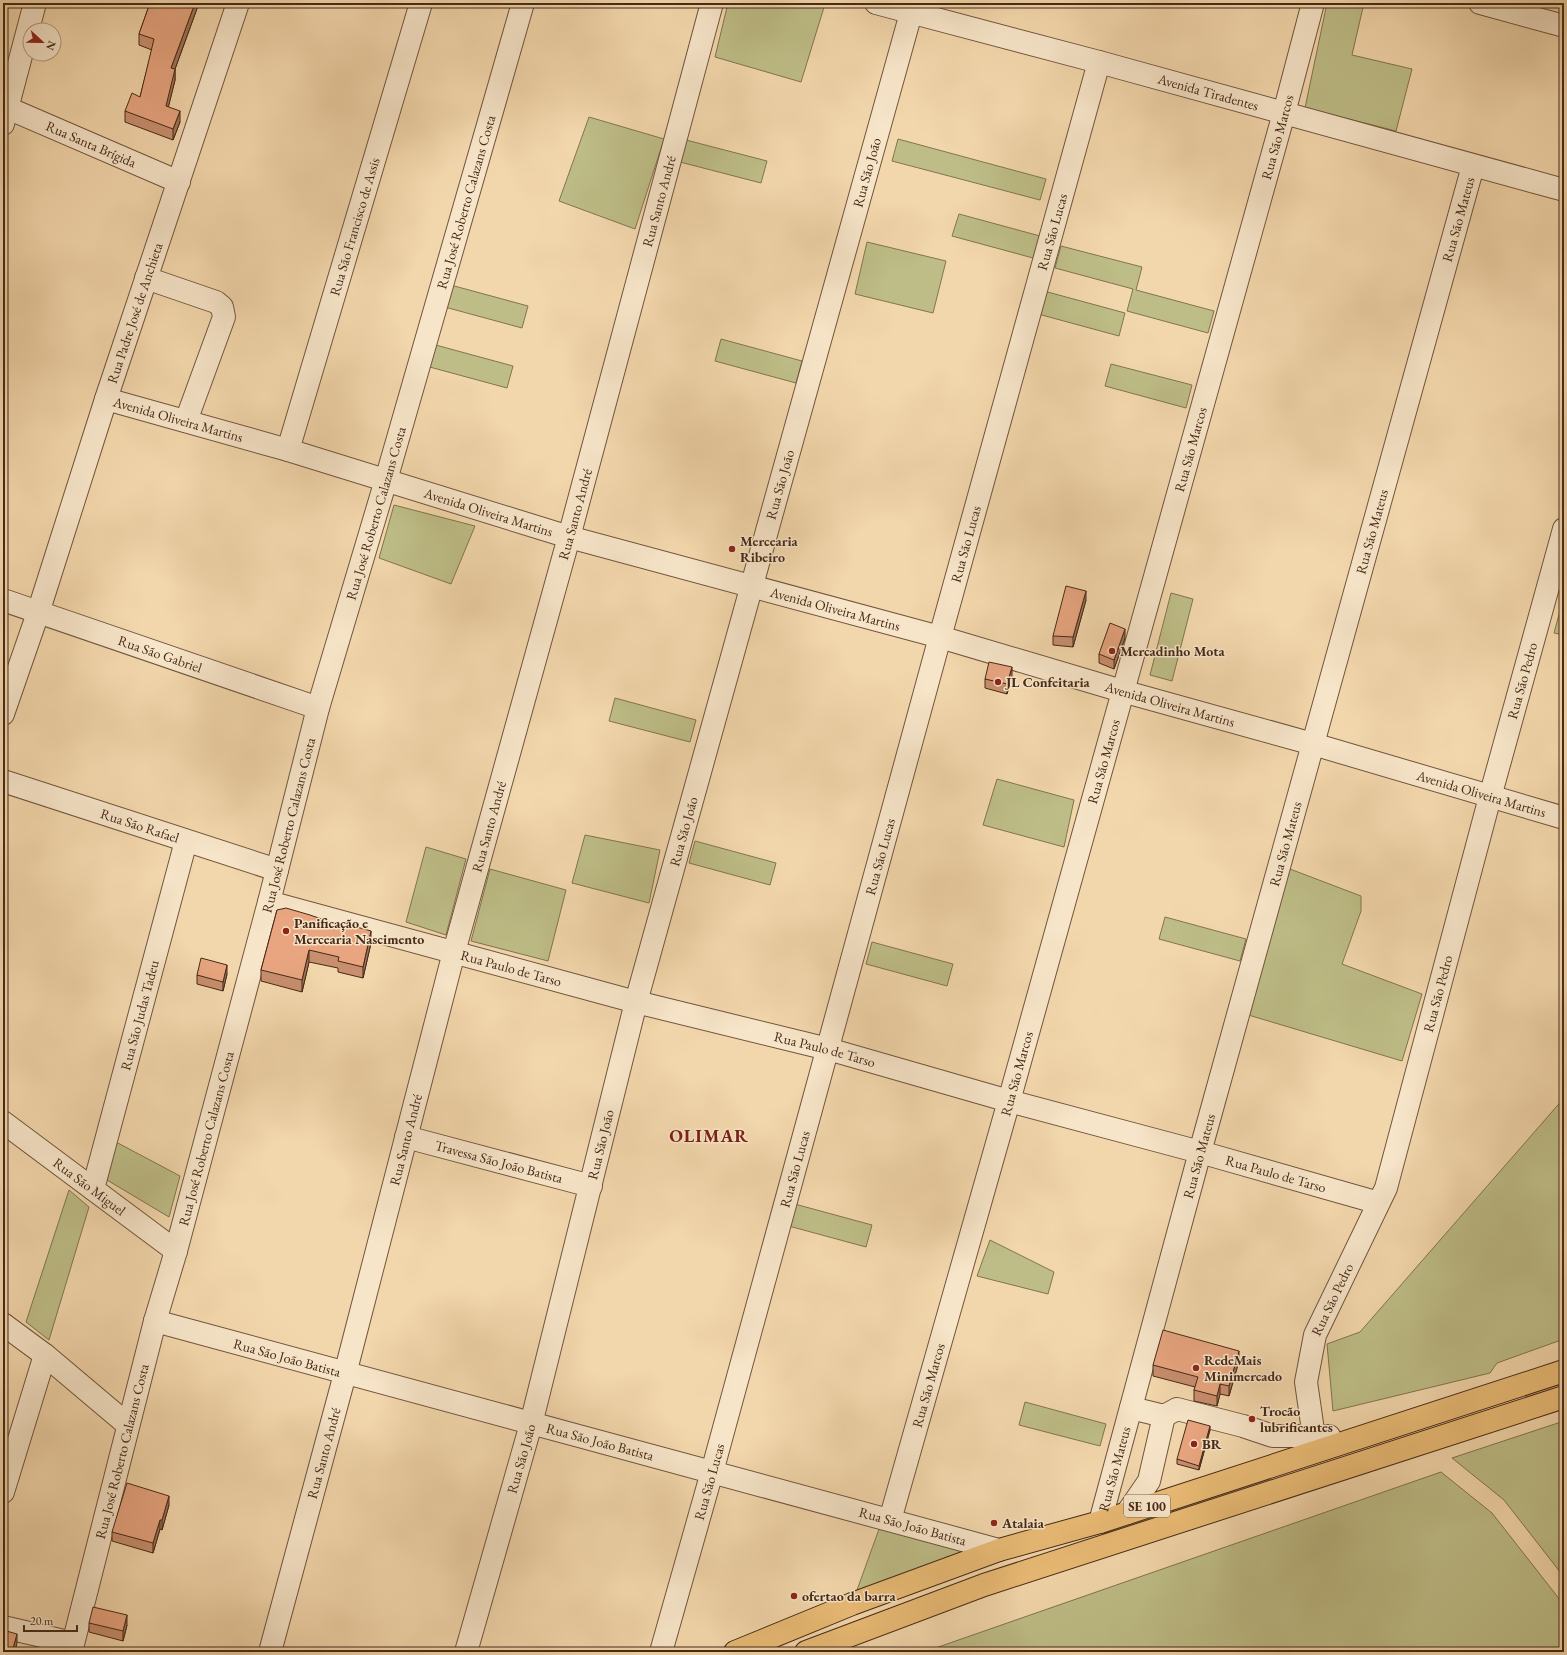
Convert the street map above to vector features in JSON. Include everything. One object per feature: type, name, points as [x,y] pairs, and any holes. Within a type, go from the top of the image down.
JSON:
[{"type":"main road","name":"SE 100","points":[[734,1652],[852,1604],[999,1550],[1127,1513],[1315,1444],[1364,1436],[1564,1371]]},
{"type":"main road","name":"SE 100","points":[[806,1652],[984,1585],[1564,1397]]},
{"type":"street","points":[[5,113],[35,3]]},
{"type":"street","name":"Rua Padre José de Anchieta","points":[[3,714],[38,613],[106,399],[238,3]]},
{"type":"street","name":"Rua São Francisco de Assis","points":[[288,450],[422,3]]},
{"type":"street","name":"Rua José Roberto Calazans Costa","points":[[72,1648],[155,1321],[176,1251],[269,902],[318,708],[386,480],[523,3]]},
{"type":"street","name":"Rua Santo André","points":[[270,1652],[345,1374],[454,952],[569,537],[712,3]]},
{"type":"street","name":"Avenida Tiradentes","points":[[876,3],[1099,62],[1564,190]]},
{"type":"street","name":"Rua São Marcos","points":[[890,1520],[1009,1101],[1284,113],[1313,3]]},
{"type":"street","points":[[1480,3],[1564,26]]},
{"type":"street","name":"Rua São João","points":[[466,1652],[531,1424],[636,1002],[753,586],[911,13]]},
{"type":"street","name":"Rua São Lucas","points":[[661,1652],[712,1472],[1099,62]]},
{"type":"street","name":"Rua Santa Brígida","points":[[5,113],[179,182]]},
{"type":"street","name":"Rua São Mateus","points":[[1100,1522],[1200,1152],[1473,166]]},
{"type":"street","points":[[146,278],[216,302],[222,307],[224,317],[186,422]]},
{"type":"street","name":"Avenida Oliveira Martins","points":[[106,399],[288,450],[569,537],[940,637],[1564,818]]},
{"type":"street","name":"Rua São Pedro","points":[[1315,1444],[1306,1382],[1315,1334],[1386,1188],[1490,797],[1564,529]]},
{"type":"street","name":"Rua São Gabriel","points":[[3,600],[318,708]]},
{"type":"street","name":"Rua São Rafael","points":[[3,781],[277,870]]},
{"type":"street","name":"Rua São Judas Tadeu","points":[[93,1189],[186,840]]},
{"type":"street","name":"Rua Paulo de Tarso","points":[[269,902],[636,1002],[828,1049],[1009,1101],[1200,1152],[1372,1201],[1377,1205]]},
{"type":"street","name":"Rua São Miguel","points":[[3,1122],[176,1251]]},
{"type":"street","name":"Travessa São João Batista","points":[[406,1136],[591,1186]]},
{"type":"street","name":"Rua São João Batista","points":[[155,1321],[345,1374],[999,1550]]},
{"type":"street","points":[[3,1324],[45,1356],[128,1425]]},
{"type":"street","points":[[3,1492],[45,1356]]},
{"type":"street","points":[[1130,1408],[1164,1416],[1177,1409],[1273,1436],[1315,1444]]},
{"type":"street","points":[[1127,1513],[1150,1481],[1164,1416]]},
{"type":"street","points":[[3,1627],[72,1648]]},
{"type":"shaded area","points":[[728,3],[825,4],[801,82],[715,57]]},
{"type":"shaded area","points":[[1327,3],[1364,3],[1352,55],[1412,69],[1396,131],[1305,108]]},
{"type":"shaded area","points":[[589,117],[664,139],[635,229],[559,201]]},
{"type":"shaded area","points":[[898,139],[1046,179],[1040,200],[892,161]]},
{"type":"shaded area","points":[[686,140],[767,161],[761,183],[680,162]]},
{"type":"shaded area","points":[[959,214],[1040,236],[1033,258],[952,236]]},
{"type":"shaded area","points":[[867,242],[946,261],[933,313],[855,294]]},
{"type":"shaded area","points":[[1061,246],[1142,267],[1136,290],[1214,311],[1208,333],[1127,311],[1133,289],[1055,268]]},
{"type":"shaded area","points":[[447,284],[528,306],[522,328],[441,306]]},
{"type":"shaded area","points":[[1044,291],[1125,313],[1119,336],[1038,314]]},
{"type":"shaded area","points":[[721,339],[802,361],[796,383],[715,361]]},
{"type":"shaded area","points":[[432,344],[513,366],[507,388],[426,366]]},
{"type":"shaded area","points":[[1111,364],[1192,385],[1186,408],[1105,386]]},
{"type":"shaded area","points":[[394,505],[475,526],[451,584],[379,558]]},
{"type":"shaded area","points":[[1171,593],[1193,599],[1172,681],[1150,675]]},
{"type":"shaded area","points":[[1560,611],[1564,612],[1564,635],[1554,633]]},
{"type":"shaded area","points":[[615,698],[696,720],[690,742],[609,721]]},
{"type":"shaded area","points":[[997,779],[1074,800],[1064,847],[983,825]]},
{"type":"shaded area","points":[[585,835],[660,850],[649,903],[572,883]]},
{"type":"shaded area","points":[[695,841],[776,863],[770,885],[689,863]]},
{"type":"shaded area","points":[[426,847],[466,859],[446,935],[406,922]]},
{"type":"shaded area","points":[[490,869],[566,890],[548,961],[471,941]]},
{"type":"shaded area","points":[[1290,869],[1361,896],[1361,911],[1342,964],[1422,994],[1402,1061],[1245,1014]]},
{"type":"shaded area","points":[[1165,917],[1246,939],[1240,961],[1159,939]]},
{"type":"shaded area","points":[[872,942],[953,964],[947,986],[866,964]]},
{"type":"shaded area","points":[[1564,1098],[1564,1339],[1497,1363],[1490,1373],[1333,1411],[1327,1344],[1360,1332]]},
{"type":"shaded area","points":[[116,1142],[180,1176],[169,1217],[107,1180]]},
{"type":"shaded area","points":[[69,1190],[89,1207],[49,1340],[26,1322]]},
{"type":"shaded area","points":[[791,1203],[872,1225],[866,1247],[785,1225]]},
{"type":"shaded area","points":[[990,1240],[1054,1272],[1048,1294],[977,1276]]},
{"type":"shaded area","points":[[1025,1402],[1106,1424],[1100,1446],[1019,1425]]},
{"type":"shaded area","points":[[1564,1421],[1564,1577],[1504,1500],[1452,1458]]},
{"type":"shaded area","points":[[1441,1472],[1492,1513],[1564,1605],[1564,1652],[924,1652]]},
{"type":"shaded area","points":[[883,1518],[999,1550],[852,1604]]},
{"type":"building","points":[[150,3],[195,3],[171,68],[175,69],[166,106],[180,111],[173,129],[125,111],[132,93],[140,97],[154,39],[139,34]]},
{"type":"building","points":[[1066,586],[1086,591],[1073,637],[1053,636]]},
{"type":"building","points":[[1110,623],[1125,629],[1114,660],[1099,654]]},
{"type":"building","points":[[989,662],[1012,667],[1007,684],[985,679]]},
{"type":"building","points":[[286,908],[345,927],[346,924],[371,931],[363,967],[338,961],[339,957],[309,950],[302,980],[261,970],[277,910]]},
{"type":"building","points":[[201,958],[227,965],[223,982],[197,975]]},
{"type":"building","name":"RedeMais Minimercado","points":[[1163,1330],[1239,1351],[1229,1386],[1220,1384],[1217,1396],[1194,1390],[1198,1377],[1153,1365]]},
{"type":"building","points":[[1188,1420],[1210,1426],[1199,1466],[1177,1459]]},
{"type":"building","points":[[127,1483],[169,1496],[153,1543],[112,1532]]},
{"type":"building","points":[[93,1607],[127,1615],[123,1631],[89,1623]]},
{"type":"building","points":[[3,1630],[17,1634],[12,1652],[3,1652]]},
{"type":"place","name":"Mercearia Ribeiro","points":[[732,549]]},
{"type":"place","name":"Mercadinho Mota","points":[[1112,651]]},
{"type":"place","name":"JL Confeitaria","points":[[998,682]]},
{"type":"place","name":"Panificação e Mercearia Nascimento","points":[[286,931]]},
{"type":"place","name":"RedeMais Minimercado","points":[[1196,1368]]},
{"type":"place","name":"Trocão lubrificantes","points":[[1252,1419]]},
{"type":"place","name":"BR","points":[[1194,1444]]},
{"type":"place","name":"Atalaia","points":[[994,1523]]},
{"type":"place","name":"ofertao da barra","points":[[794,1596]]},
{"type":"district","name":"OLIMAR","points":[[709,1136]]}]
